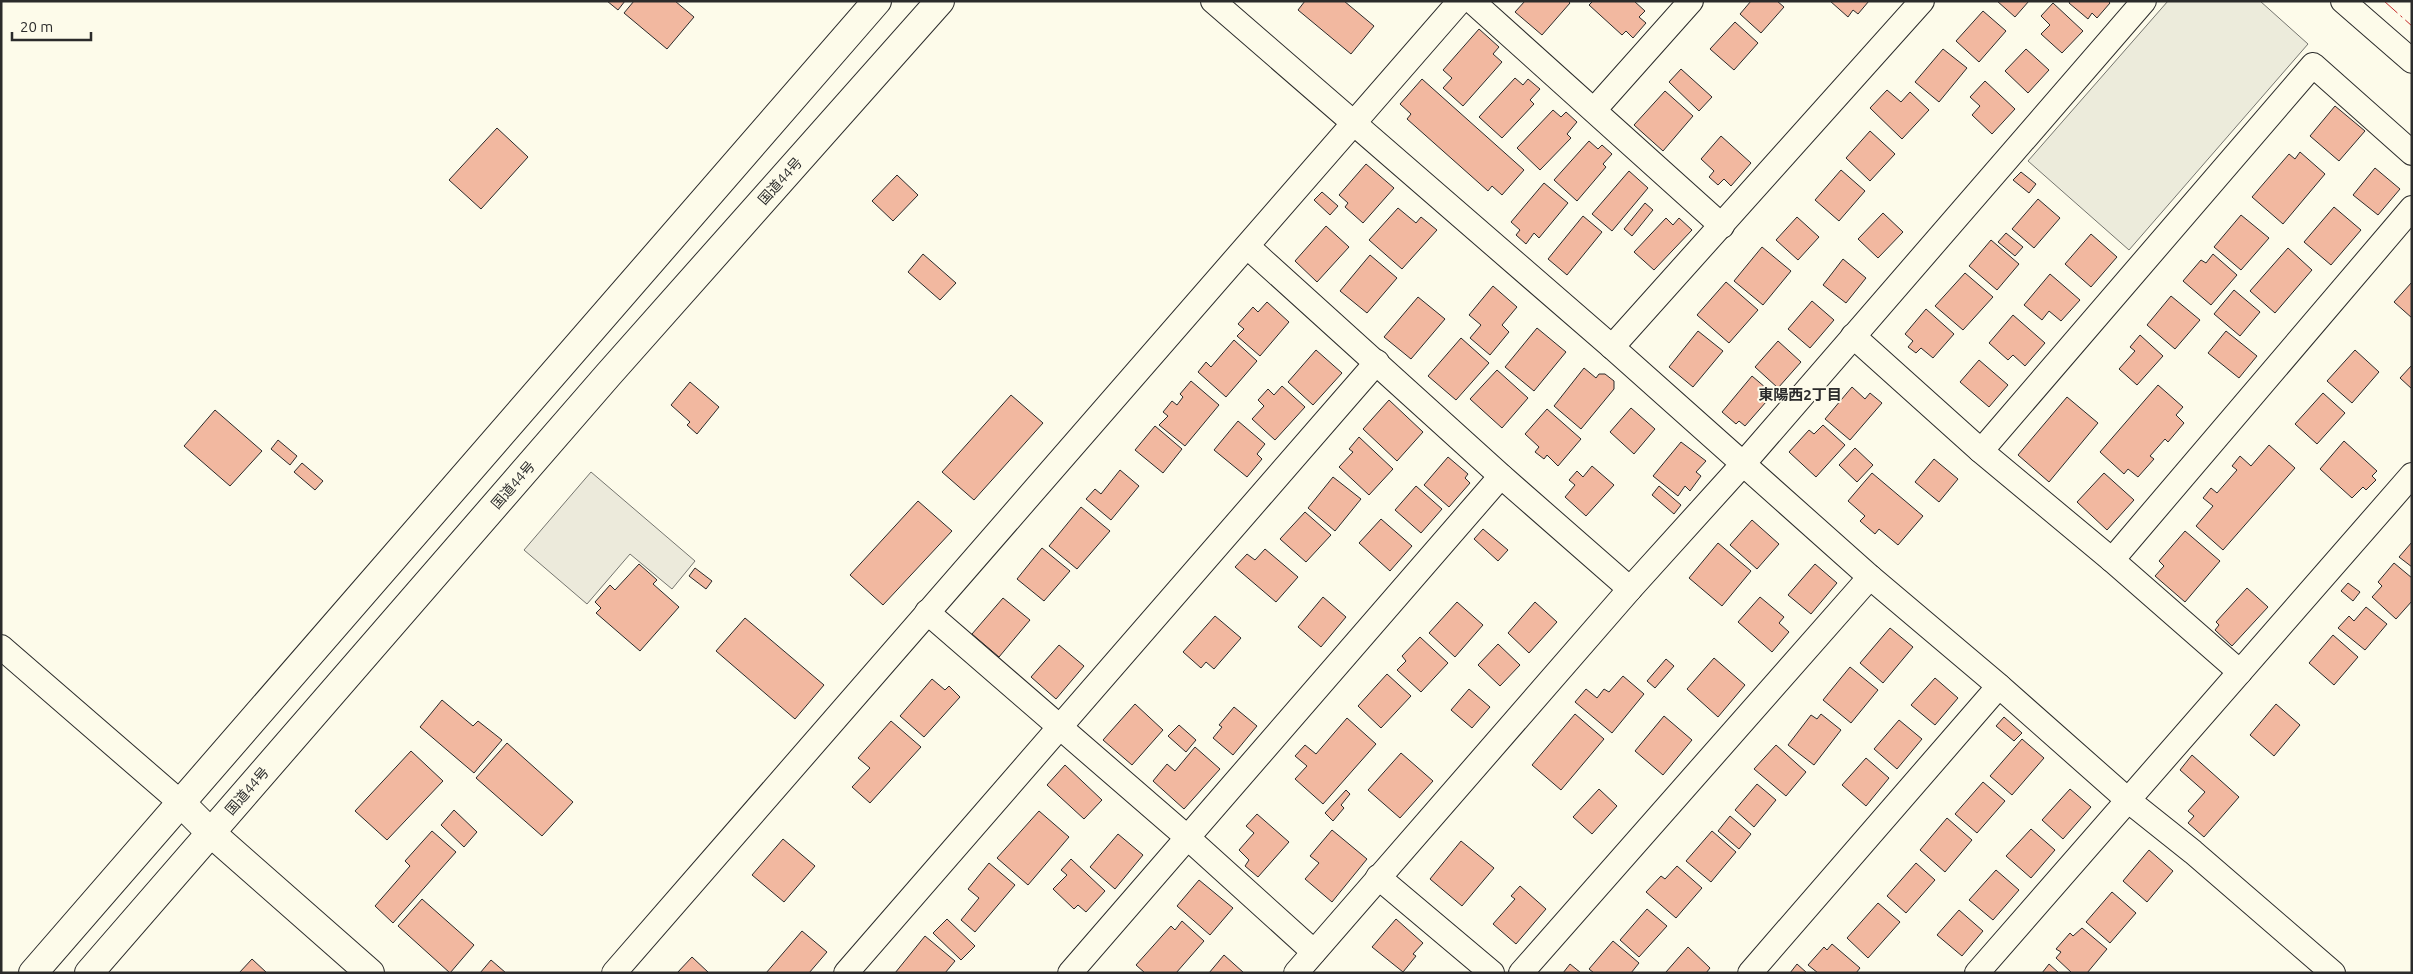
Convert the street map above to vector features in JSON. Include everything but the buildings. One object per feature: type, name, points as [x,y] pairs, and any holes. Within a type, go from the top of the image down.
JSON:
[{"type":"main road","points":[[32,973],[877,1]]},
{"type":"main road","name":"国道44号","points":[[89,973],[608,375],[940,1]]},
{"type":"main road","points":[[180,803],[211,833],[370,973]]},
{"type":"street","points":[[1214,1],[1612,347],[1870,577],[1999,686],[2128,801],[2193,852],[2333,973]]},
{"type":"street","points":[[619,971],[927,612],[1248,247],[1460,1]]},
{"type":"street","points":[[1472,1],[1722,226]]},
{"type":"street","points":[[1594,110],[1691,1]]},
{"type":"street","points":[[1612,347],[1922,1]]},
{"type":"street","points":[[1296,973],[1630,589],[1743,464],[2144,1]]},
{"type":"street","points":[[2343,1],[2412,61]]},
{"type":"street","points":[[1981,451],[2313,65],[2412,153]]},
{"type":"street","points":[[2112,560],[2412,208]]},
{"type":"street","points":[[1248,247],[1501,476],[1630,589]]},
{"type":"street","points":[[1853,336],[1981,451],[2112,560],[2240,672]]},
{"type":"street","points":[[846,973],[1377,362]]},
{"type":"street","points":[[1977,973],[2412,475]]},
{"type":"street","points":[[1070,973],[1501,476]]},
{"type":"street","points":[[1521,973],[1870,577]]},
{"type":"street","points":[[927,612],[1188,838],[1314,952]]},
{"type":"street","points":[[1,648],[180,803]]},
{"type":"street","points":[[1750,973],[1999,686]]},
{"type":"street","points":[[1378,877],[1492,973]]},
{"type":"shaded area","points":[[2168,1],[2260,1],[2308,44],[2129,250],[2028,161]]},
{"type":"shaded area","points":[[591,472],[695,561],[672,589],[630,554],[587,604],[524,550]]},
{"type":"power","points":[[2384,1],[2412,26]]},
{"type":"district","name":"東陽西2丁目","points":[[1800,395]]}]
